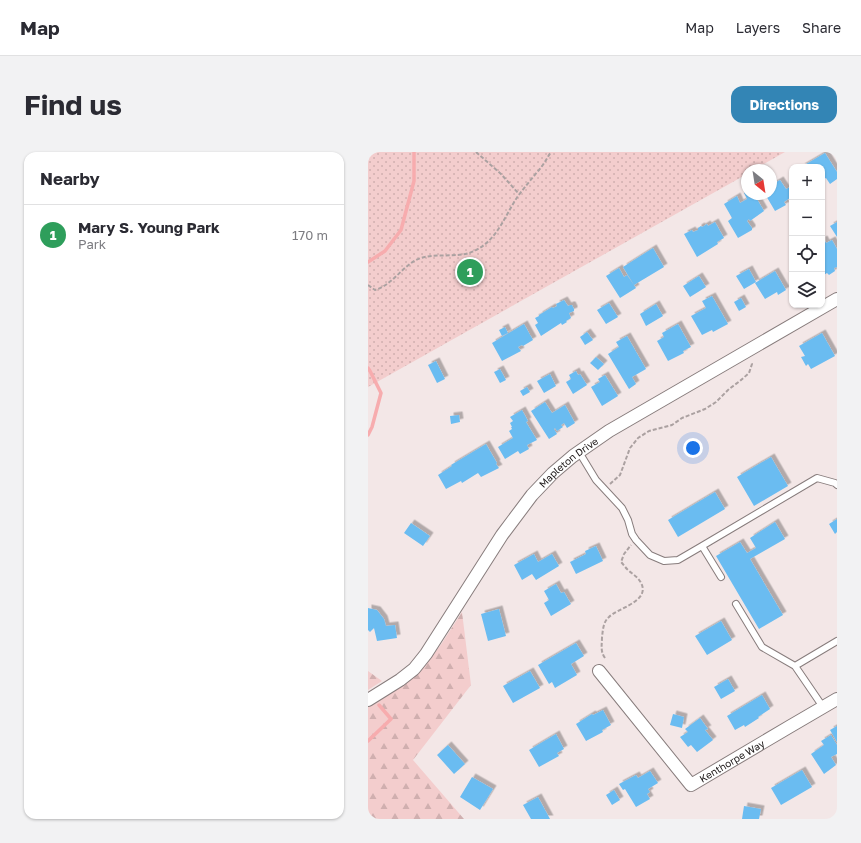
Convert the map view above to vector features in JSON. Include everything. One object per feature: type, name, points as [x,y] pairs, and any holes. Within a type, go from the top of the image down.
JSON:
[{"type":"street","name":"Mapleton Drive","points":[[368,700],[400,680],[414,669],[426,654],[502,535],[532,494],[553,473],[609,431],[837,299]]},
{"type":"street","name":"Kenthorpe Way","points":[[600,671],[691,785],[837,699]]},
{"type":"lane","points":[[579,452],[593,476],[622,508],[635,539],[650,555],[664,561],[678,560],[816,478],[835,482],[837,485]]},
{"type":"lane","points":[[702,546],[721,577]]},
{"type":"lane","points":[[736,604],[762,647],[795,666],[823,707]]},
{"type":"lane","points":[[795,666],[837,641]]},
{"type":"path","points":[[476,152],[501,174],[519,194]]},
{"type":"path","points":[[368,285],[375,290],[383,288],[408,265],[422,257],[466,254],[476,251],[491,240],[519,194],[551,152]]},
{"type":"path","points":[[603,488],[620,475],[630,448],[638,438],[649,431],[672,425],[682,418],[704,409],[716,402],[749,373],[752,364],[750,359]]},
{"type":"path","points":[[604,658],[601,649],[604,624],[609,616],[638,600],[642,594],[642,586],[639,580],[634,574],[626,569],[621,562],[624,554],[635,539]]},
{"type":"green space","points":[[368,152],[785,152],[764,164],[741,164],[741,177],[368,387]]},
{"type":"green space","points":[[462,612],[471,685],[413,760],[464,819],[368,819],[368,706],[424,667]]},
{"type":"green space","points":[[368,671],[382,681],[368,690]]},
{"type":"building","points":[[825,153],[837,172],[837,179],[830,184],[825,178],[825,164],[806,164]]},
{"type":"building","points":[[780,180],[786,189],[789,188],[789,199],[784,202],[786,205],[775,211],[769,200],[777,200],[777,182]]},
{"type":"building","points":[[737,196],[740,203],[745,200],[758,200],[764,211],[750,221],[749,219],[747,221],[752,230],[738,238],[728,221],[732,218],[724,204]]},
{"type":"building","points":[[715,222],[724,238],[717,242],[718,244],[697,257],[684,234],[692,230],[693,232],[698,230],[701,226],[702,227],[707,224],[708,226]]},
{"type":"building","points":[[837,222],[837,237],[830,226]]},
{"type":"building","points":[[832,240],[837,249],[837,267],[834,268],[835,271],[829,275],[827,273],[825,274],[825,241],[826,243]]},
{"type":"building","points":[[653,248],[664,267],[634,285],[623,267]]},
{"type":"building","points":[[619,268],[624,277],[627,275],[636,288],[620,298],[606,276]]},
{"type":"building","points":[[749,269],[756,282],[744,289],[736,276]]},
{"type":"building","points":[[775,271],[786,290],[778,295],[777,292],[765,299],[755,283]]},
{"type":"building","points":[[699,276],[706,287],[690,297],[683,286]]},
{"type":"building","points":[[712,296],[728,324],[713,332],[712,330],[702,335],[691,316],[706,308],[702,301]]},
{"type":"building","points":[[741,298],[746,307],[739,311],[734,302]]},
{"type":"building","points":[[564,300],[568,306],[572,305],[574,309],[574,311],[569,313],[571,318],[562,325],[561,323],[541,336],[535,325],[538,323],[535,318],[552,307],[557,306],[556,304]]},
{"type":"building","points":[[609,303],[618,317],[606,324],[597,310]]},
{"type":"building","points":[[656,304],[663,316],[646,326],[640,314]]},
{"type":"building","points":[[524,324],[533,340],[523,346],[518,347],[521,351],[502,361],[492,343]]},
{"type":"building","points":[[678,324],[691,347],[683,351],[684,353],[668,361],[657,341],[664,337],[662,333]]},
{"type":"building","points":[[505,327],[508,333],[502,336],[499,330]]},
{"type":"building","points":[[587,332],[593,340],[585,345],[580,337]]},
{"type":"building","points":[[822,333],[835,356],[811,369],[808,364],[806,366],[801,357],[805,356],[799,346]]},
{"type":"building","points":[[627,336],[646,369],[632,377],[636,384],[629,389],[608,354],[619,347],[616,342]]},
{"type":"building","points":[[596,357],[604,364],[598,370],[590,363]]},
{"type":"building","points":[[436,361],[445,379],[437,383],[428,365]]},
{"type":"building","points":[[500,369],[506,380],[500,383],[494,372]]},
{"type":"building","points":[[576,371],[578,375],[580,374],[587,385],[573,394],[566,382],[571,379],[569,375]]},
{"type":"building","points":[[550,374],[556,386],[544,393],[537,381]]},
{"type":"building","points":[[605,375],[618,396],[602,406],[591,387],[600,382],[598,379]]},
{"type":"building","points":[[527,387],[530,392],[523,396],[520,391]]},
{"type":"building","points":[[545,402],[552,413],[565,405],[575,423],[567,428],[564,423],[561,425],[563,427],[557,431],[555,428],[554,429],[557,434],[549,439],[531,411]]},
{"type":"building","points":[[522,410],[528,421],[526,422],[537,440],[527,445],[529,449],[520,454],[518,451],[505,459],[498,447],[513,438],[509,431],[512,429],[510,423],[513,421],[510,417]]},
{"type":"building","points":[[459,415],[460,422],[451,424],[450,416]]},
{"type":"building","points":[[486,444],[499,468],[481,477],[478,473],[462,483],[461,481],[446,489],[438,475],[452,466],[451,465]]},
{"type":"building","points":[[771,457],[788,486],[754,506],[737,477]]},
{"type":"building","points":[[715,492],[725,509],[678,537],[668,520]]},
{"type":"building","points":[[837,519],[837,532],[835,534],[829,524]]},
{"type":"building","points":[[775,522],[785,539],[750,559],[783,615],[759,629],[716,556],[740,542],[747,553],[756,548],[750,538]]},
{"type":"building","points":[[411,523],[430,536],[423,546],[404,533]]},
{"type":"building","points":[[596,546],[603,561],[576,574],[570,562],[586,554],[585,551]]},
{"type":"building","points":[[534,554],[538,562],[552,554],[559,566],[536,580],[532,574],[522,580],[514,565]]},
{"type":"building","points":[[556,584],[561,593],[564,592],[571,604],[551,616],[544,603],[549,600],[544,591]]},
{"type":"building","points":[[368,608],[377,610],[384,619],[386,626],[395,625],[397,638],[377,641],[374,628],[370,632],[368,630]]},
{"type":"building","points":[[499,609],[506,636],[488,641],[481,614]]},
{"type":"building","points":[[721,621],[732,640],[707,655],[695,636]]},
{"type":"building","points":[[576,643],[584,656],[571,664],[577,675],[555,688],[552,682],[549,684],[538,665]]},
{"type":"building","points":[[530,671],[540,688],[513,703],[503,686]]},
{"type":"building","points":[[728,679],[735,691],[721,699],[714,687]]},
{"type":"building","points":[[762,695],[770,709],[745,727],[744,725],[735,730],[727,716]]},
{"type":"building","points":[[603,710],[611,725],[602,730],[603,732],[586,741],[576,724],[592,714],[593,715]]},
{"type":"building","points":[[673,714],[684,717],[682,728],[670,725]]},
{"type":"building","points":[[700,718],[708,729],[705,730],[713,740],[697,752],[691,745],[688,747],[680,737],[688,732],[685,729]]},
{"type":"building","points":[[837,726],[837,742],[830,730]]},
{"type":"building","points":[[556,734],[564,749],[557,753],[559,756],[539,767],[529,750]]},
{"type":"building","points":[[831,735],[837,745],[837,754],[831,757],[836,765],[824,774],[811,754],[824,745],[821,741]]},
{"type":"building","points":[[448,745],[465,764],[454,774],[437,755]]},
{"type":"building","points":[[802,770],[812,787],[781,805],[771,788]]},
{"type":"building","points":[[650,771],[658,783],[648,789],[650,792],[647,794],[650,799],[636,807],[625,789],[623,790],[619,784],[636,775],[638,778]]},
{"type":"building","points":[[472,777],[493,789],[480,810],[460,797]]},
{"type":"building","points":[[614,790],[620,800],[612,805],[606,795]]},
{"type":"building","points":[[538,797],[550,819],[531,819],[523,805]]},
{"type":"building","points":[[744,806],[761,809],[759,819],[742,819]]},
{"type":"waterway","points":[[368,262],[385,251],[401,230],[414,181],[414,152]]},
{"type":"waterway","points":[[368,368],[381,393],[372,427],[368,435]]},
{"type":"waterway","points":[[368,741],[391,719],[379,705]]},
{"type":"place","name":"Mary S. Young Park","points":[[470,272]]}]
